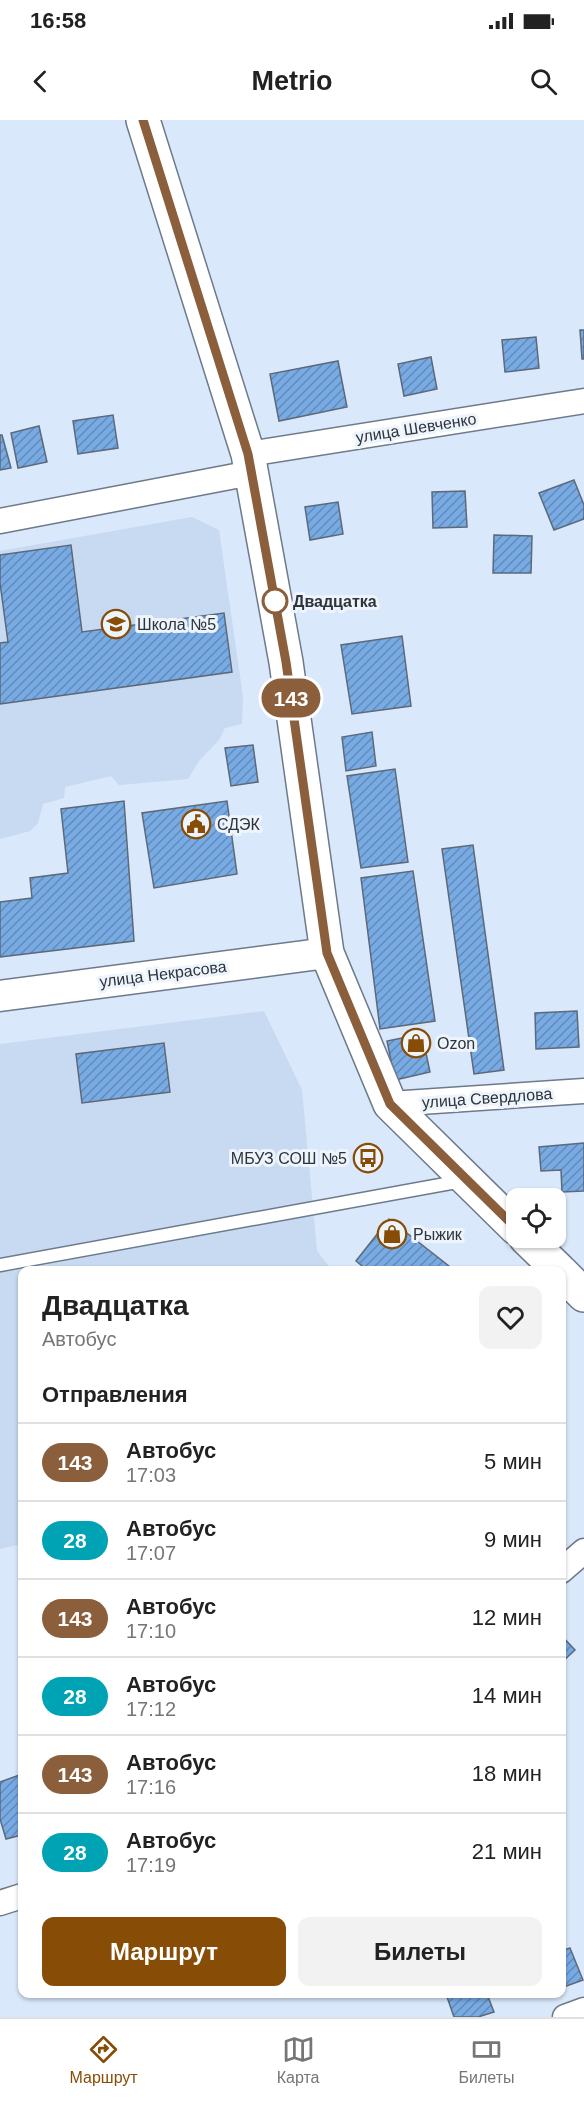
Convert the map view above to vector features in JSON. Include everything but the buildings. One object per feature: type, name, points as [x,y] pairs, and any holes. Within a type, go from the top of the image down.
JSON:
[{"type":"highway","points":[[143,120],[249,464],[286,662],[327,953],[390,1104],[506,1218]]},
{"type":"highway","points":[[536,1248],[555,1266]]},
{"type":"highway","points":[[566,1277],[584,1295]]},
{"type":"street","name":"улица Шевченко","points":[[0,522],[249,464],[584,401]]},
{"type":"street","name":"улица Некрасова","points":[[0,996],[327,953]]},
{"type":"street","name":"улица Свердлова","points":[[390,1104],[584,1091]]},
{"type":"street","points":[[566,1567],[584,1551]]},
{"type":"street","points":[[0,1902],[18,1897]]},
{"type":"street","points":[[565,2017],[584,2010]]},
{"type":"lane","points":[[0,1265],[468,1180]]},
{"type":"shaded area","name":"Школа №5","points":[[192,517],[219,530],[243,697],[242,724],[225,728],[219,740],[199,761],[188,779],[119,785],[111,776],[65,787],[64,798],[43,804],[38,823],[30,831],[0,839],[0,551]]},
{"type":"shaded area","points":[[264,1011],[302,1090],[317,1251],[329,1266],[18,1266],[18,1545],[0,1549],[0,1044]]},
{"type":"bus line","name":"143","points":[[143,120],[248,454],[286,662],[327,953],[390,1104],[506,1218]]},
{"type":"place","name":"Двадцатка","points":[[275,601]]},
{"type":"place","name":"Школа №5","points":[[116,624]]},
{"type":"place","name":"СДЭК","points":[[196,824]]},
{"type":"place","name":"Ozon","points":[[416,1043]]},
{"type":"place","name":"МБУЗ СОШ №5","points":[[368,1158]]},
{"type":"place","name":"Рыжик","points":[[392,1234]]}]
